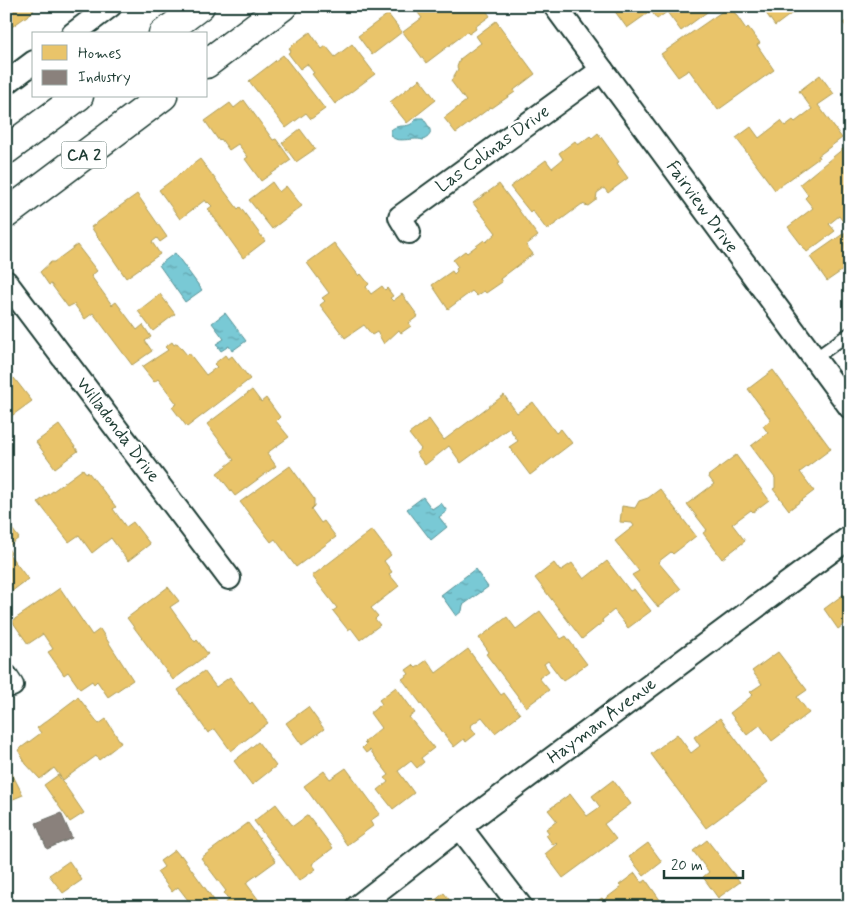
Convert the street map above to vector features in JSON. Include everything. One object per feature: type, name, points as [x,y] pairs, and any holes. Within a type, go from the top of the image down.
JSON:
[{"type":"main road","points":[[166,32],[200,6]]},
{"type":"main road","points":[[208,62],[283,6]]},
{"type":"main road","name":"CA 2","points":[[6,150],[76,98]]},
{"type":"main road","name":"CA 2","points":[[6,214],[160,98]]},
{"type":"street","points":[[75,32],[110,6]]},
{"type":"street","name":"Fairview Drive","points":[[555,6],[850,407]]},
{"type":"street","points":[[6,83],[32,64]]},
{"type":"street","name":"Las Colinas Drive","points":[[409,232],[400,217],[602,70]]},
{"type":"street","name":"Willadonda Drive","points":[[6,282],[230,578]]},
{"type":"street","name":"Hayman Avenue","points":[[357,907],[460,826],[850,537]]},
{"type":"street","points":[[460,826],[521,907]]},
{"type":"lane","points":[[814,359],[850,333]]},
{"type":"water","points":[[417,118],[423,118],[429,127],[430,133],[427,138],[423,140],[397,140],[391,135],[391,130],[394,128],[411,124]]},
{"type":"water","points":[[175,253],[202,290],[185,302],[159,265]]},
{"type":"water","points":[[225,313],[246,341],[232,351],[229,346],[221,351],[216,344],[224,339],[212,323]]},
{"type":"water","points":[[423,497],[432,509],[441,503],[447,511],[439,517],[447,527],[431,540],[407,509]]},
{"type":"water","points":[[475,569],[488,587],[463,605],[462,611],[456,616],[441,595]]},
{"type":"building: Homes","points":[[6,6],[30,6],[34,11],[6,31]]},
{"type":"building: Homes","points":[[427,6],[483,6],[490,16],[475,27],[476,29],[469,34],[467,32],[426,63],[403,32],[422,18],[418,13]]},
{"type":"building: Homes","points":[[611,6],[714,7],[681,31],[667,12],[657,19],[651,11],[627,28]]},
{"type":"building: Homes","points":[[730,6],[746,29],[748,27],[760,43],[757,45],[774,70],[718,110],[689,70],[678,77],[661,54]]},
{"type":"building: Homes","points":[[761,6],[798,6],[799,8],[775,26]]},
{"type":"building: Homes","points":[[388,14],[402,32],[372,55],[358,36]]},
{"type":"building: Homes","points":[[850,18],[850,31],[843,23]]},
{"type":"building: Homes","points":[[496,21],[535,74],[514,90],[515,92],[456,133],[444,118],[466,101],[451,81],[458,69],[460,59],[481,43],[476,36]]},
{"type":"building: Homes","points":[[310,32],[322,49],[326,46],[335,57],[352,44],[375,74],[335,104],[312,74],[314,73],[307,64],[300,69],[288,53],[291,51],[289,48]]},
{"type":"building: Homes","points":[[283,55],[325,109],[311,119],[306,113],[286,128],[249,81]]},
{"type":"building: Homes","points":[[820,75],[834,94],[818,105],[842,138],[818,156],[819,158],[775,190],[736,138],[751,127],[759,138],[781,121],[785,126],[793,120],[795,122],[812,109],[799,91]]},
{"type":"building: Homes","points":[[420,79],[436,100],[407,123],[390,102]]},
{"type":"building: Homes","points":[[244,100],[273,140],[276,139],[291,160],[261,181],[245,159],[248,157],[238,144],[229,150],[221,139],[219,141],[205,121],[230,103],[234,108]]},
{"type":"building: Homes","points":[[300,129],[315,149],[296,162],[282,143]]},
{"type":"building: Homes","points":[[598,133],[628,178],[608,193],[604,188],[597,193],[596,200],[588,206],[582,204],[547,230],[532,210],[530,212],[510,187],[546,160],[552,168],[563,159],[559,153],[575,141],[578,145],[590,136],[592,138]]},
{"type":"building: Homes","points":[[844,148],[850,156],[850,220],[845,224],[839,216],[829,224],[835,231],[807,252],[788,227],[813,208],[805,198],[808,195],[800,184]]},
{"type":"building: Homes","points":[[200,159],[238,209],[240,207],[265,241],[243,258],[208,209],[212,206],[208,202],[205,200],[180,219],[159,190]]},
{"type":"building: Homes","points":[[272,182],[279,192],[286,186],[302,206],[272,229],[249,200]]},
{"type":"building: Homes","points":[[499,184],[538,236],[526,245],[533,254],[500,279],[502,282],[486,293],[484,291],[477,296],[472,291],[448,309],[432,285],[452,271],[454,274],[457,271],[458,267],[453,260],[465,251],[467,253],[484,240],[486,242],[496,233],[473,203]]},
{"type":"building: Homes","points":[[137,194],[167,237],[160,242],[157,238],[152,242],[160,254],[126,278],[91,227]]},
{"type":"building: Homes","points":[[850,229],[850,279],[843,270],[827,281],[810,257]]},
{"type":"building: Homes","points":[[334,243],[359,276],[361,274],[369,284],[366,287],[371,294],[382,286],[385,290],[387,288],[393,296],[390,298],[393,301],[402,294],[418,316],[409,323],[411,326],[401,333],[399,330],[384,344],[377,332],[372,335],[364,325],[345,338],[320,305],[325,301],[322,298],[329,293],[307,263]]},
{"type":"building: Homes","points":[[77,245],[97,271],[91,276],[112,305],[116,302],[137,330],[143,325],[151,337],[145,341],[152,351],[132,365],[93,313],[85,319],[74,304],[68,307],[40,272],[51,262],[54,262]]},
{"type":"building: Homes","points":[[160,294],[175,314],[153,331],[138,311]]},
{"type":"building: Homes","points":[[172,342],[174,345],[177,343],[187,355],[189,353],[206,375],[217,367],[214,364],[225,355],[228,359],[232,356],[250,379],[187,427],[172,407],[177,404],[158,379],[154,382],[142,367],[168,350],[165,347]]},
{"type":"building: Homes","points":[[773,370],[831,449],[800,472],[814,491],[789,510],[773,489],[775,488],[775,478],[751,446],[768,433],[763,426],[771,420],[748,389]]},
{"type":"building: Homes","points":[[14,378],[32,401],[6,420],[6,382]]},
{"type":"building: Homes","points":[[252,390],[261,402],[266,398],[280,417],[276,421],[289,437],[267,453],[276,466],[235,496],[217,473],[234,460],[207,424]]},
{"type":"building: Homes","points":[[504,395],[517,413],[533,402],[556,433],[561,429],[572,443],[530,475],[509,447],[518,441],[509,428],[461,463],[449,446],[425,465],[416,453],[421,449],[409,434],[429,419],[444,440]]},
{"type":"building: Homes","points":[[59,425],[78,451],[55,468],[36,442]]},
{"type":"building: Homes","points":[[736,455],[769,500],[732,524],[745,541],[722,559],[703,533],[707,530],[687,504],[714,484],[708,476]]},
{"type":"building: Homes","points":[[290,466],[314,499],[314,506],[311,509],[321,523],[324,521],[336,537],[296,567],[275,539],[271,542],[240,502]]},
{"type":"building: Homes","points":[[83,469],[89,473],[116,507],[113,509],[126,527],[133,522],[150,544],[128,561],[111,538],[92,553],[79,535],[69,542],[38,502]]},
{"type":"building: Homes","points":[[660,489],[696,536],[673,554],[671,552],[658,562],[681,589],[658,607],[632,575],[639,571],[615,541],[634,526],[632,523],[620,522],[622,506],[635,508],[639,501],[648,498]]},
{"type":"building: Homes","points":[[6,521],[19,538],[7,547],[11,553],[9,554],[28,579],[7,595],[6,598]]},
{"type":"building: Homes","points":[[372,530],[391,555],[384,561],[392,572],[389,574],[399,586],[371,608],[378,616],[375,619],[380,625],[360,640],[351,628],[348,630],[333,611],[337,608],[312,576]]},
{"type":"building: Homes","points":[[607,561],[630,591],[634,589],[651,611],[628,628],[614,610],[602,620],[603,622],[582,639],[535,578],[554,563],[560,571],[572,563],[584,579]]},
{"type":"building: Homes","points":[[168,587],[179,601],[170,607],[195,642],[197,640],[208,654],[173,680],[127,618]]},
{"type":"building: Homes","points":[[60,588],[92,635],[100,629],[133,680],[108,697],[97,681],[94,684],[92,681],[80,689],[68,672],[64,675],[48,652],[53,649],[43,634],[28,644],[12,621]]},
{"type":"building: Homes","points":[[844,594],[850,602],[850,620],[838,629],[824,609]]},
{"type":"building: Homes","points":[[540,611],[561,639],[566,636],[587,664],[563,681],[548,661],[544,664],[549,671],[539,678],[549,690],[526,707],[486,654],[489,652],[479,638],[507,617],[516,629]]},
{"type":"building: Homes","points":[[468,649],[501,695],[504,693],[520,714],[495,733],[482,717],[470,726],[476,734],[466,742],[464,739],[454,747],[402,679],[409,674],[406,670],[413,665],[416,668],[427,660],[436,673]]},
{"type":"building: Homes","points":[[778,652],[807,690],[797,697],[809,713],[772,741],[760,725],[747,735],[730,713],[753,695],[750,692],[762,684],[752,671]]},
{"type":"building: Homes","points":[[204,671],[216,687],[230,677],[250,704],[252,702],[268,723],[231,751],[215,729],[208,733],[178,690]]},
{"type":"building: Homes","points":[[396,687],[415,713],[409,717],[434,748],[421,758],[424,762],[417,768],[411,761],[398,771],[414,793],[393,809],[378,790],[388,782],[385,778],[389,775],[370,750],[366,753],[362,748],[366,744],[364,742],[381,728],[370,713],[382,704],[379,700]]},
{"type":"building: Homes","points":[[78,697],[99,724],[106,719],[121,743],[99,760],[96,756],[63,780],[54,768],[40,779],[26,764],[18,750],[41,733],[37,728]]},
{"type":"building: Homes","points":[[308,707],[324,729],[302,745],[286,723]]},
{"type":"building: Homes","points":[[720,718],[768,782],[706,828],[651,754],[677,734],[691,753],[700,746],[694,737]]},
{"type":"building: Homes","points":[[258,742],[276,766],[252,785],[234,761]]},
{"type":"building: Homes","points":[[6,762],[23,795],[11,800],[6,792]]},
{"type":"building: Homes","points":[[346,768],[380,814],[370,821],[373,826],[347,845],[304,786],[324,771],[330,779]]},
{"type":"building: Homes","points":[[58,775],[84,813],[70,822],[44,785]]},
{"type":"building: Homes","points":[[613,780],[631,804],[604,824],[616,839],[563,878],[545,854],[557,844],[553,845],[546,835],[549,833],[546,829],[557,821],[548,810],[570,794],[587,816],[600,807],[592,796]]},
{"type":"building: Homes","points":[[276,804],[293,826],[308,815],[333,848],[312,864],[316,869],[299,881],[254,821]]},
{"type":"building: Homes","points":[[248,823],[276,861],[246,883],[264,907],[226,907],[224,904],[229,900],[224,893],[226,891],[201,858]]},
{"type":"building: Homes","points":[[707,840],[740,882],[718,898],[703,877],[709,872],[693,851]]},
{"type":"building: Homes","points":[[648,843],[662,862],[644,876],[629,857]]},
{"type":"building: Homes","points":[[175,850],[181,855],[219,907],[187,907],[191,904],[178,887],[172,892],[157,872],[164,867],[160,861]]},
{"type":"building: Homes","points":[[69,861],[82,880],[63,893],[49,875]]},
{"type":"building: Homes","points":[[635,873],[642,883],[646,880],[665,907],[590,906],[602,898],[604,900]]},
{"type":"building: Homes","points":[[444,893],[455,907],[417,907],[424,901],[426,904],[431,900],[433,902]]},
{"type":"building: Homes","points":[[682,901],[686,907],[669,907],[676,902],[678,904]]},
{"type":"building: Industry","points":[[61,813],[72,838],[47,849],[36,823]]}]
